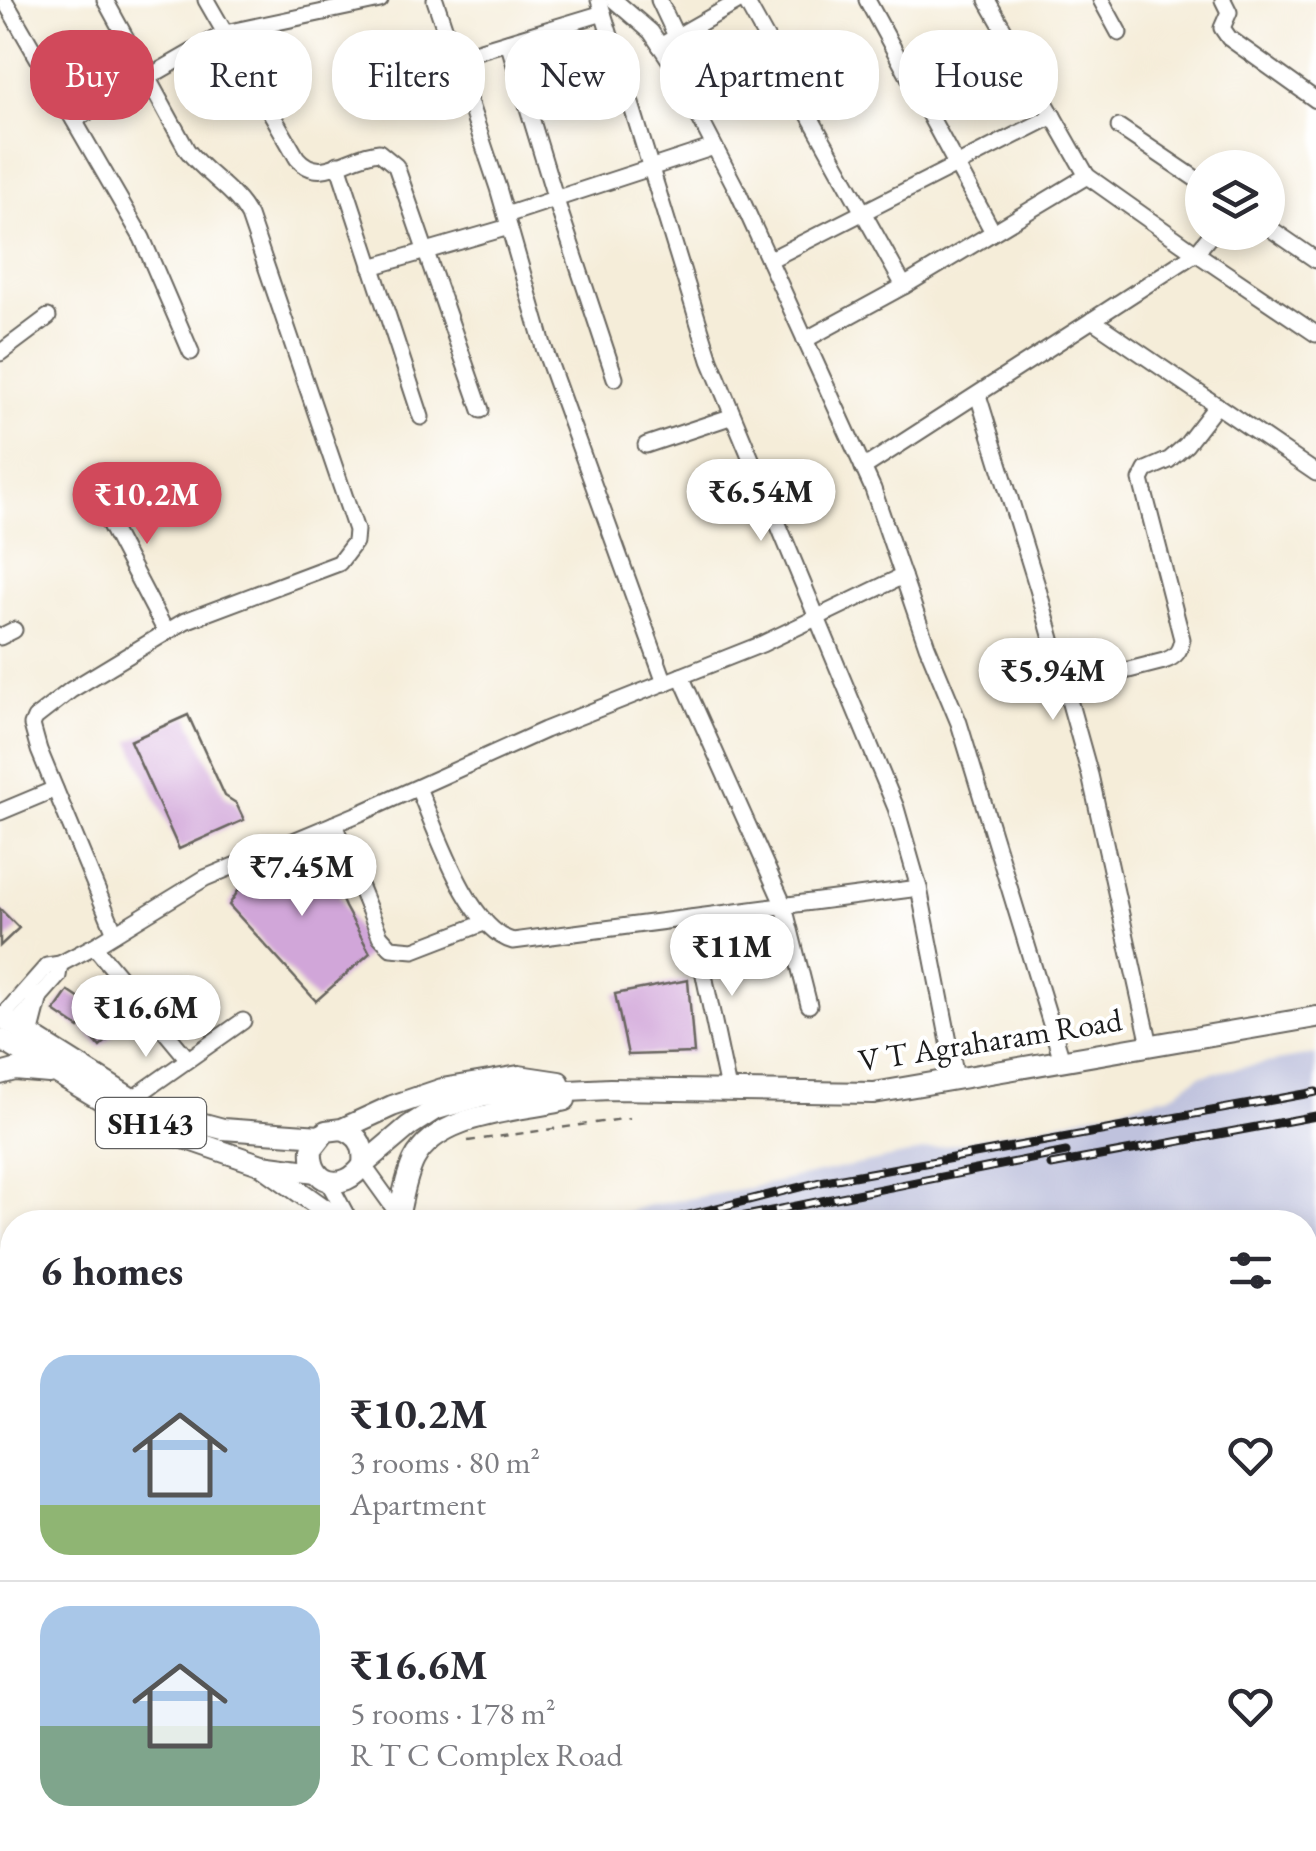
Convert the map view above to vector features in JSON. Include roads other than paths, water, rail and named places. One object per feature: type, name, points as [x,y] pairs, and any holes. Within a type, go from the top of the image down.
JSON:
[{"type":"main road","points":[[6,1031],[37,998]]},
{"type":"main road","name":"V T Agraharam Road","points":[[610,1088],[874,1092],[1316,1017]]},
{"type":"main road","name":"SH143","points":[[6,1031],[105,1102],[172,1134],[262,1166],[322,1176]]},
{"type":"main road","name":"SH143","points":[[6,1031],[132,1099],[212,1127],[320,1136],[334,1129],[342,1130]]},
{"type":"main road","points":[[0,1074],[36,1070],[70,1079]]},
{"type":"main road","points":[[342,1130],[442,1088],[519,1076],[610,1088]]},
{"type":"main road","points":[[320,1136],[311,1157],[322,1176],[337,1182],[359,1171],[409,1126],[434,1110],[485,1095],[610,1088]]},
{"type":"main road","points":[[403,1210],[415,1157],[446,1128],[477,1116],[523,1110],[610,1088]]},
{"type":"main road","points":[[342,1130],[362,1144],[359,1171]]},
{"type":"main road","points":[[262,1166],[325,1210]]},
{"type":"street","points":[[105,0],[121,30]]},
{"type":"street","points":[[206,0],[223,30]]},
{"type":"street","points":[[239,30],[380,0]]},
{"type":"street","points":[[434,0],[444,30]]},
{"type":"street","points":[[614,0],[641,22],[660,46]]},
{"type":"street","points":[[658,0],[673,30]]},
{"type":"street","points":[[687,30],[743,0],[904,286]]},
{"type":"street","points":[[868,0],[993,232]]},
{"type":"street","points":[[987,0],[1004,30]]},
{"type":"street","points":[[1101,0],[1118,33]]},
{"type":"street","points":[[1223,0],[1228,12],[1222,28],[1228,38],[1316,100]]},
{"type":"street","points":[[6,3],[30,44]]},
{"type":"street","points":[[540,30],[601,7],[710,360],[896,808],[919,888],[956,1078]]},
{"type":"street","points":[[115,933],[34,735],[35,718],[71,690],[186,621],[328,569],[348,554],[356,530],[249,216],[238,196],[187,150],[154,90]]},
{"type":"street","points":[[74,120],[142,238],[190,352]]},
{"type":"street","points":[[274,120],[296,158],[313,171],[371,152],[391,159],[481,410]]},
{"type":"street","points":[[474,120],[544,348],[665,682]]},
{"type":"street","points":[[532,120],[615,378]]},
{"type":"street","points":[[700,120],[769,260],[863,468],[959,723],[1062,1060]]},
{"type":"street","points":[[769,260],[1046,120]]},
{"type":"street","points":[[1056,120],[1088,176],[1316,334]]},
{"type":"street","points":[[1119,128],[1185,173]]},
{"type":"street","points":[[371,267],[714,147]]},
{"type":"street","points":[[338,164],[420,417]]},
{"type":"street","points":[[805,340],[1088,176]]},
{"type":"street","points":[[1285,239],[1316,260]]},
{"type":"street","points":[[863,468],[1198,250]]},
{"type":"street","points":[[0,353],[48,317]]},
{"type":"street","points":[[1092,320],[1316,473]]},
{"type":"street","points":[[978,394],[1090,775],[1150,1045]]},
{"type":"street","points":[[1066,686],[1173,658],[1181,647],[1141,480],[1146,470],[1170,460],[1186,446],[1217,405]]},
{"type":"street","points":[[646,446],[733,416]]},
{"type":"street","points":[[88,483],[166,632]]},
{"type":"street","points":[[6,1031],[47,966],[60,964],[94,946],[204,878],[545,730],[762,644],[903,576]]},
{"type":"street","points":[[681,676],[784,906],[809,1005]]},
{"type":"street","points":[[418,788],[472,908],[505,939],[524,941],[919,888]]},
{"type":"street","points":[[0,812],[55,789]]},
{"type":"street","points":[[334,824],[380,936],[391,948],[414,950],[484,923]]},
{"type":"street","points":[[692,918],[728,1089]]},
{"type":"street","points":[[94,946],[186,1058]]},
{"type":"street","points":[[37,998],[58,976],[60,964]]},
{"type":"street","points":[[132,1099],[243,1021]]},
{"type":"street","points":[[359,1171],[394,1210]]},
{"type":"street","points":[[322,1176],[343,1210]]},
{"type":"railway","points":[[709,1210],[820,1182],[1316,1092]]},
{"type":"railway","points":[[1051,1165],[1316,1116]]},
{"type":"railway","points":[[776,1210],[1066,1152]]}]
